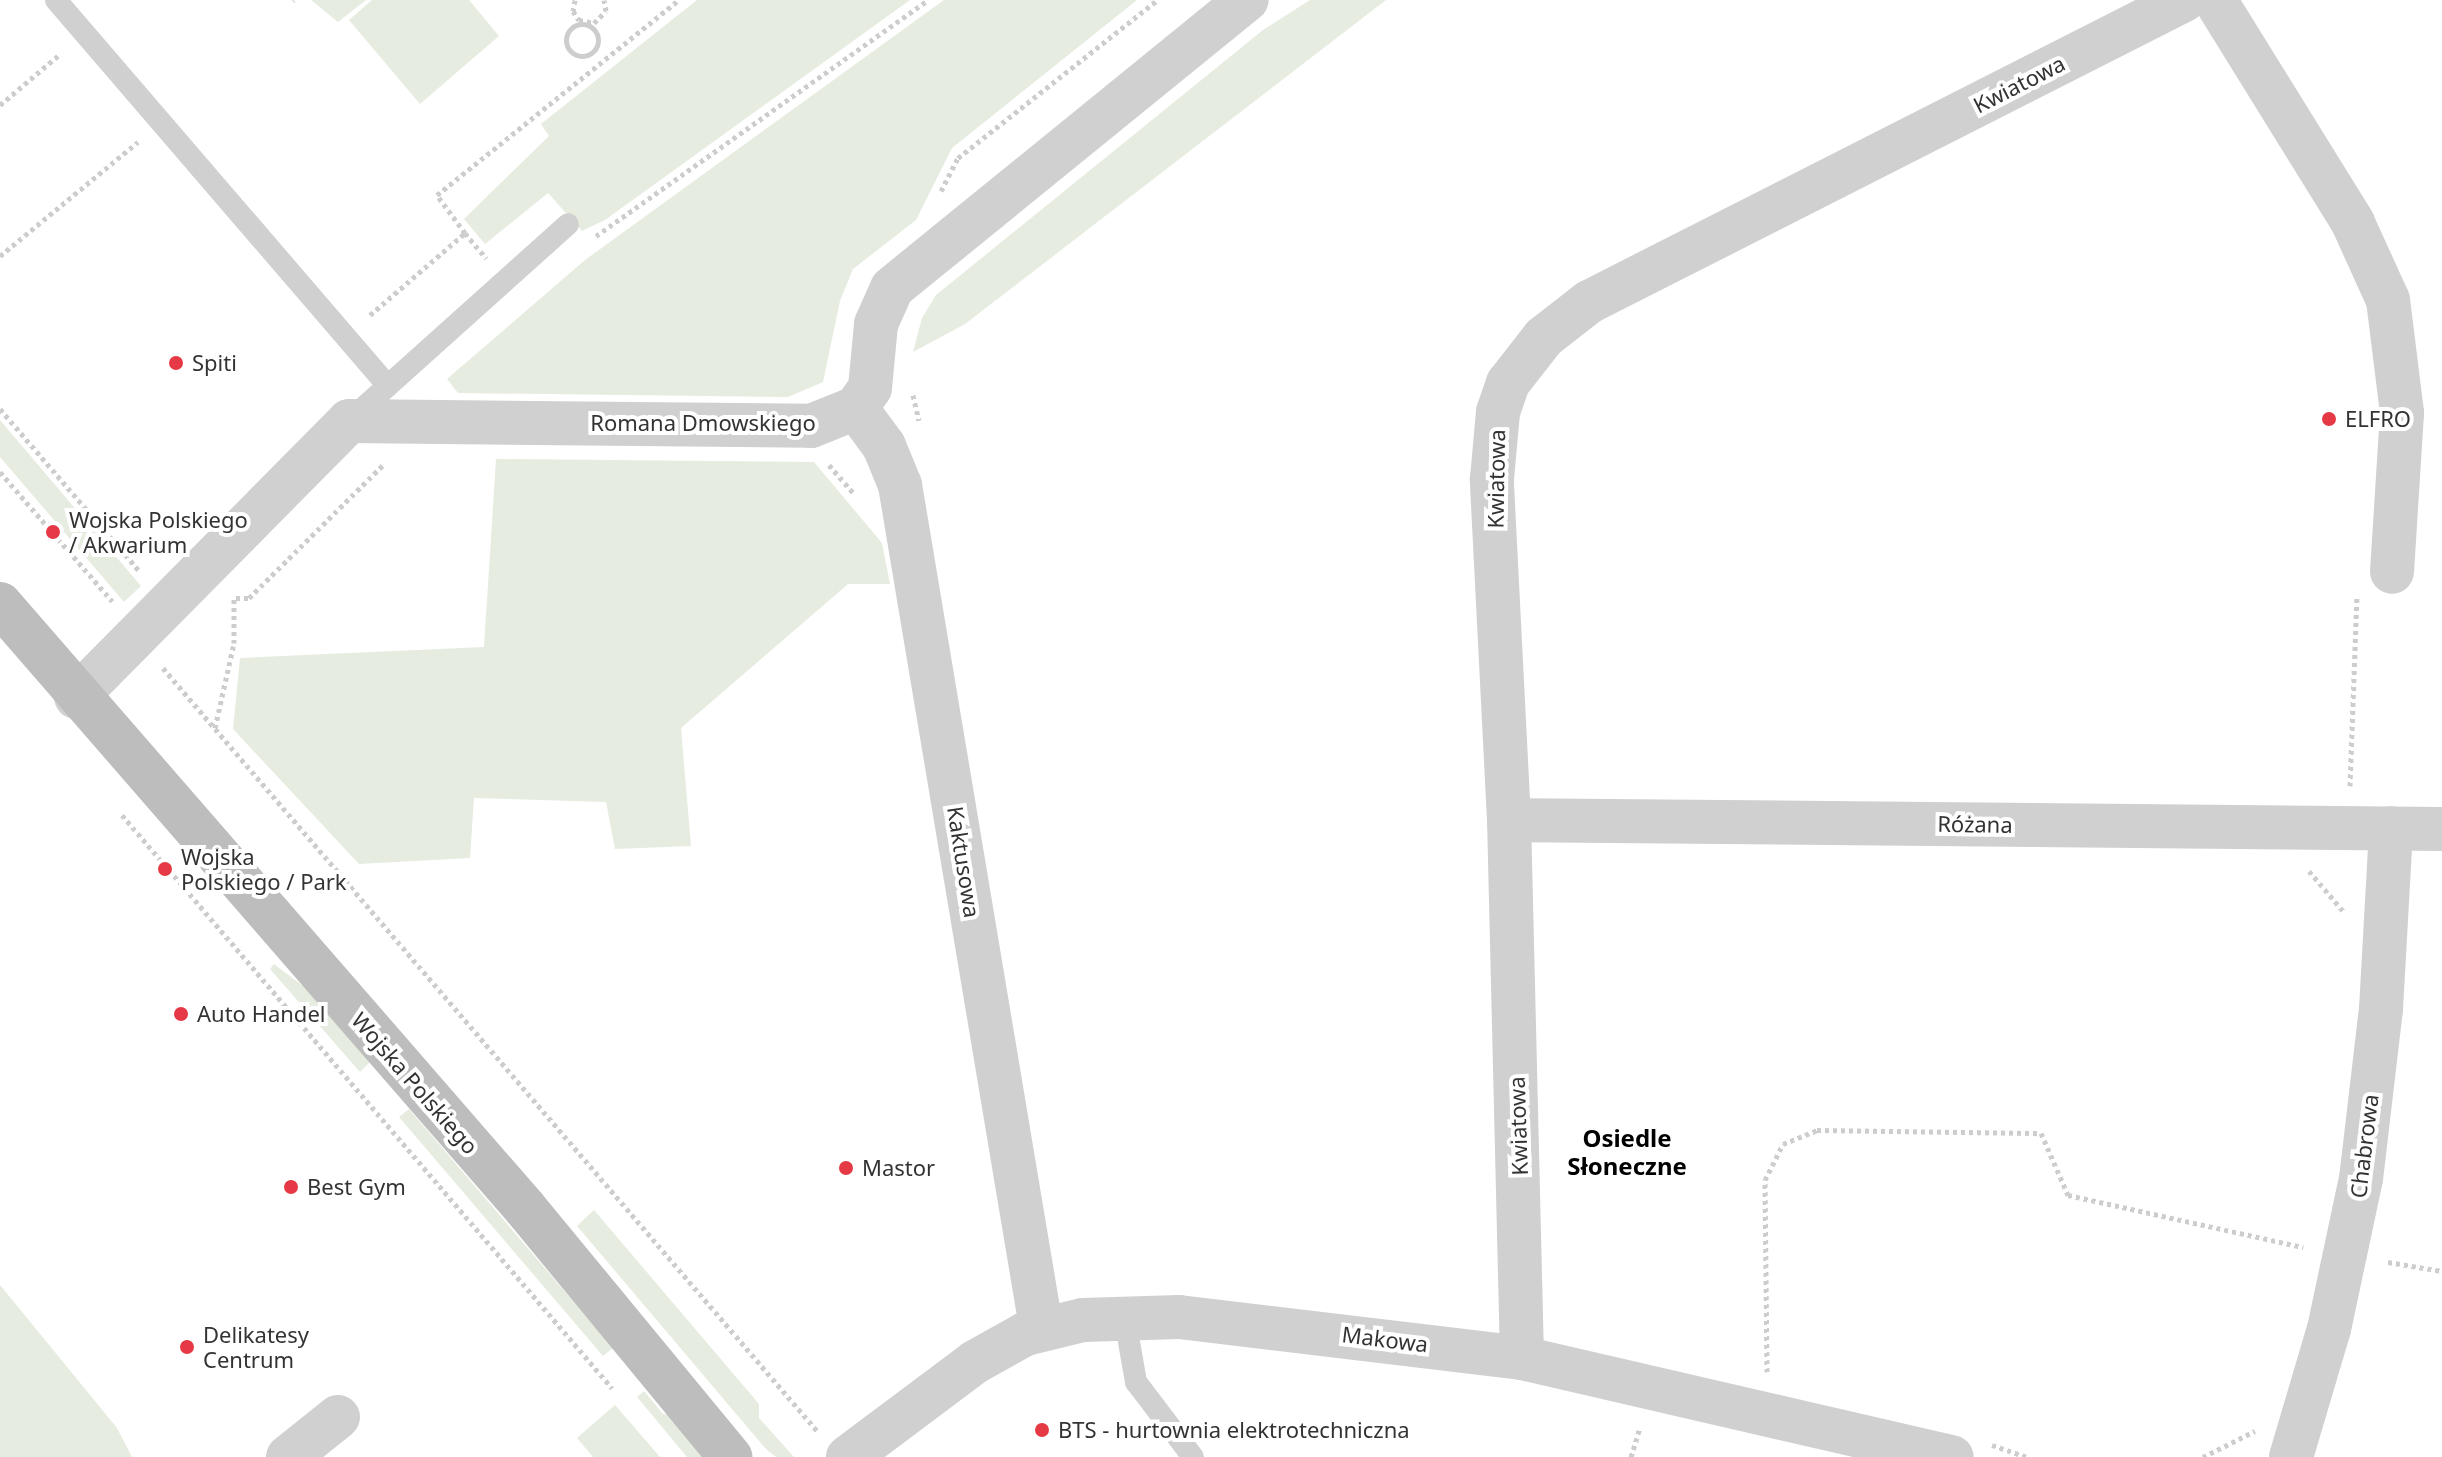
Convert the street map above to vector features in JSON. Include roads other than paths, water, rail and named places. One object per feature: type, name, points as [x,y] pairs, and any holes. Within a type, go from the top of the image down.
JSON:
[{"type":"main road","name":"Wojska Polskiego","points":[[0,604],[76,697],[525,1208],[730,1457]]},
{"type":"street","points":[[856,408],[870,388],[876,324],[892,288],[1247,0]]},
{"type":"street","name":"Kwiatowa","points":[[1522,1358],[1509,820],[1492,479],[1498,412],[1523,360],[1589,302],[2184,0]]},
{"type":"street","points":[[2215,0],[2353,223],[2388,300],[2402,413],[2375,577]]},
{"type":"street","name":"Romana Dmowskiego","points":[[349,421],[811,426],[856,408]]},
{"type":"street","name":"Kaktusowa","points":[[856,408],[884,446],[900,485],[1041,1327]]},
{"type":"street","points":[[76,697],[148,651],[349,421]]},
{"type":"street","name":"Różana","points":[[1509,820],[2442,829]]},
{"type":"street","name":"Chabrowa","points":[[2291,1457],[2347,1256],[2373,1082],[2385,924],[2370,827]]},
{"type":"street","name":"Makowa","points":[[840,1445],[975,1362],[1041,1327],[1125,1319],[1194,1319],[1522,1358],[1952,1457]]},
{"type":"street","points":[[288,1457],[338,1417]]},
{"type":"lane","points":[[56,0],[388,386]]},
{"type":"lane","points":[[349,421],[568,224]]},
{"type":"lane","points":[[1125,1319],[1136,1382],[1193,1457]]},
{"type":"place","name":"Spiti","points":[[176,363]]},
{"type":"place","name":"ELFRO","points":[[2329,419]]},
{"type":"place","name":"Wojska Polskiego / Akwarium","points":[[53,532]]},
{"type":"place","name":"Wojska Polskiego / Park","points":[[165,869]]},
{"type":"place","name":"Auto Handel","points":[[181,1014]]},
{"type":"place","name":"Mastor","points":[[846,1168]]},
{"type":"place","name":"Best Gym","points":[[291,1187]]},
{"type":"place","name":"Delikatesy Centrum","points":[[187,1347]]},
{"type":"place","name":"BTS - hurtownia elektrotechniczna","points":[[1042,1430]]},
{"type":"district","name":"Osiedle Słoneczne","points":[[1627,1152]]}]
